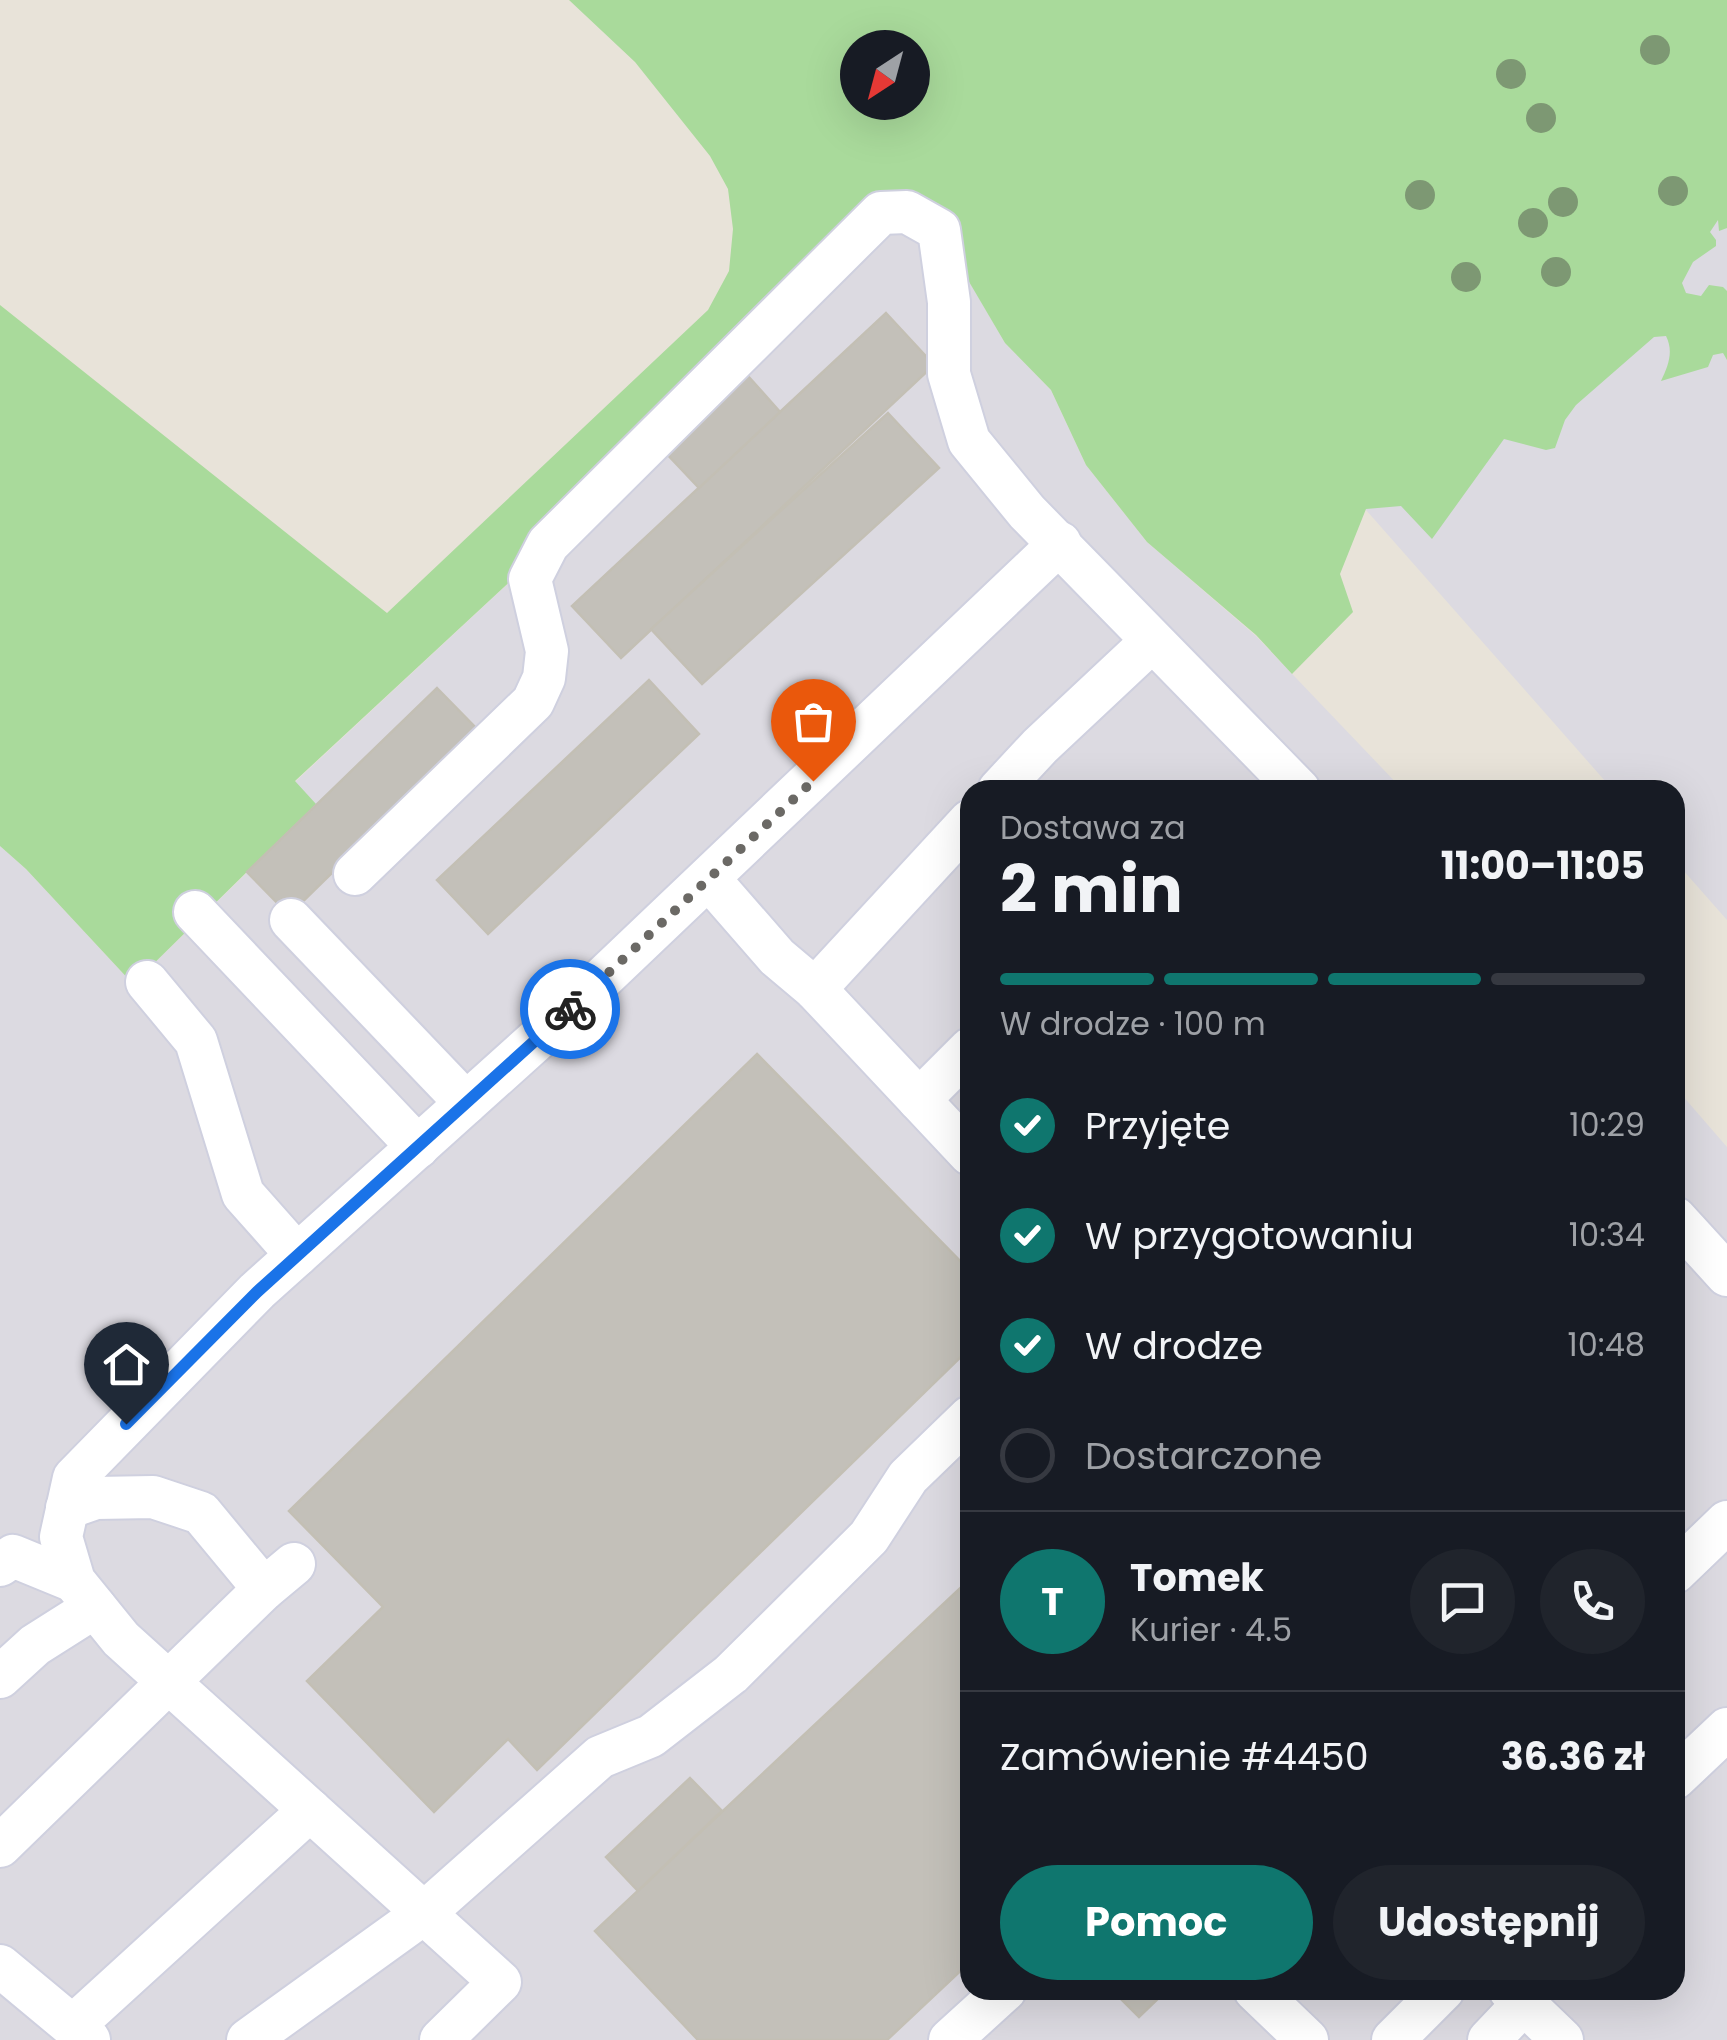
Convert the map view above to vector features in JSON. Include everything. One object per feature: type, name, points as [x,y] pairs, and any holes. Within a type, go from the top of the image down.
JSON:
[{"type":"lane","points":[[355,874],[532,702],[544,678],[546,650],[530,579],[548,544],[881,213],[907,212],[940,230],[949,302],[949,374],[969,441],[1027,512],[1289,780]]},
{"type":"lane","points":[[440,2040],[500,1982],[121,1639],[84,1594],[61,1537],[74,1478],[257,1292],[709,879],[1060,543]]},
{"type":"lane","points":[[1008,780],[1152,642]]},
{"type":"lane","points":[[815,989],[960,832]]},
{"type":"lane","points":[[709,879],[778,957],[815,989],[960,1143]]},
{"type":"lane","points":[[195,912],[418,1146]]},
{"type":"lane","points":[[292,920],[466,1103]]},
{"type":"lane","points":[[148,982],[196,1041],[243,1194],[297,1256]]},
{"type":"lane","points":[[919,1100],[960,1059]]},
{"type":"lane","points":[[1685,1229],[1727,1276]]},
{"type":"lane","points":[[248,2040],[423,1914],[600,1757],[652,1736],[730,1674],[869,1536],[908,1477],[960,1428]]},
{"type":"lane","points":[[0,1846],[279,1577],[201,1513],[152,1497],[96,1498],[68,1508]]},
{"type":"lane","points":[[1685,1562],[1727,1522]]},
{"type":"lane","points":[[0,1564],[13,1556],[84,1594]]},
{"type":"lane","points":[[0,1677],[84,1594]]},
{"type":"lane","points":[[1685,1769],[1727,1730]]},
{"type":"lane","points":[[0,1966],[81,2033],[310,1810]]},
{"type":"lane","points":[[950,2040],[994,2000]]},
{"type":"lane","points":[[1265,2000],[1307,2040]]},
{"type":"lane","points":[[1393,2040],[1433,2000]]},
{"type":"lane","points":[[1489,2040],[1515,2000]]},
{"type":"lane","points":[[1522,2000],[1562,2040]]},
{"type":"shaded area","points":[[1727,0],[1727,920],[1685,872],[1685,780],[1604,780],[977,69]]},
{"type":"shaded area","points":[[921,199],[1005,343],[1051,390],[1086,465],[1147,542],[1256,636],[1393,780],[960,780],[960,2000],[1685,2000],[1685,1099],[1727,1147],[1727,2040],[0,2040],[0,846],[133,984],[316,805],[295,782]]},
{"type":"green space","points":[[569,0],[1727,0],[1727,228],[1719,231],[1718,220],[1710,232],[1716,246],[1693,262],[1682,283],[1686,293],[1701,296],[1709,285],[1727,291],[1727,360],[1723,353],[1713,355],[1708,367],[1661,381],[1670,348],[1666,336],[1654,337],[1576,405],[1565,420],[1555,448],[1546,450],[1504,439],[1432,539],[1401,506],[1366,509],[1340,574],[1353,612],[1292,674],[1256,635],[1147,542],[1086,465],[1051,390],[1005,343],[921,200],[295,781],[316,804],[133,984],[0,846],[0,305],[387,613],[708,310],[729,271],[733,229],[728,189],[710,156],[635,62]]},
{"type":"building","points":[[886,313],[934,365],[621,658],[572,606]]},
{"type":"building","points":[[748,376],[780,412],[699,488],[666,453]]},
{"type":"building","points":[[888,413],[939,468],[702,684],[651,629]]},
{"type":"building","points":[[649,680],[699,734],[488,934],[437,880]]},
{"type":"building","points":[[437,688],[478,730],[289,915],[247,872]]},
{"type":"building","points":[[757,1054],[960,1261],[960,1358],[537,1770],[508,1739],[434,1812],[307,1681],[383,1607],[289,1511]]},
{"type":"building","points":[[960,1588],[960,1971],[887,2040],[698,2040],[595,1931]]},
{"type":"building","points":[[690,1778],[722,1811],[638,1891],[606,1857]]},
{"type":"building","points":[[1122,2000],[1157,2000],[1139,2017]]},
{"type":"way so far","points":[[570,1009],[813,781]]},
{"type":"route","points":[[126,1424],[257,1292],[570,1009]]}]
